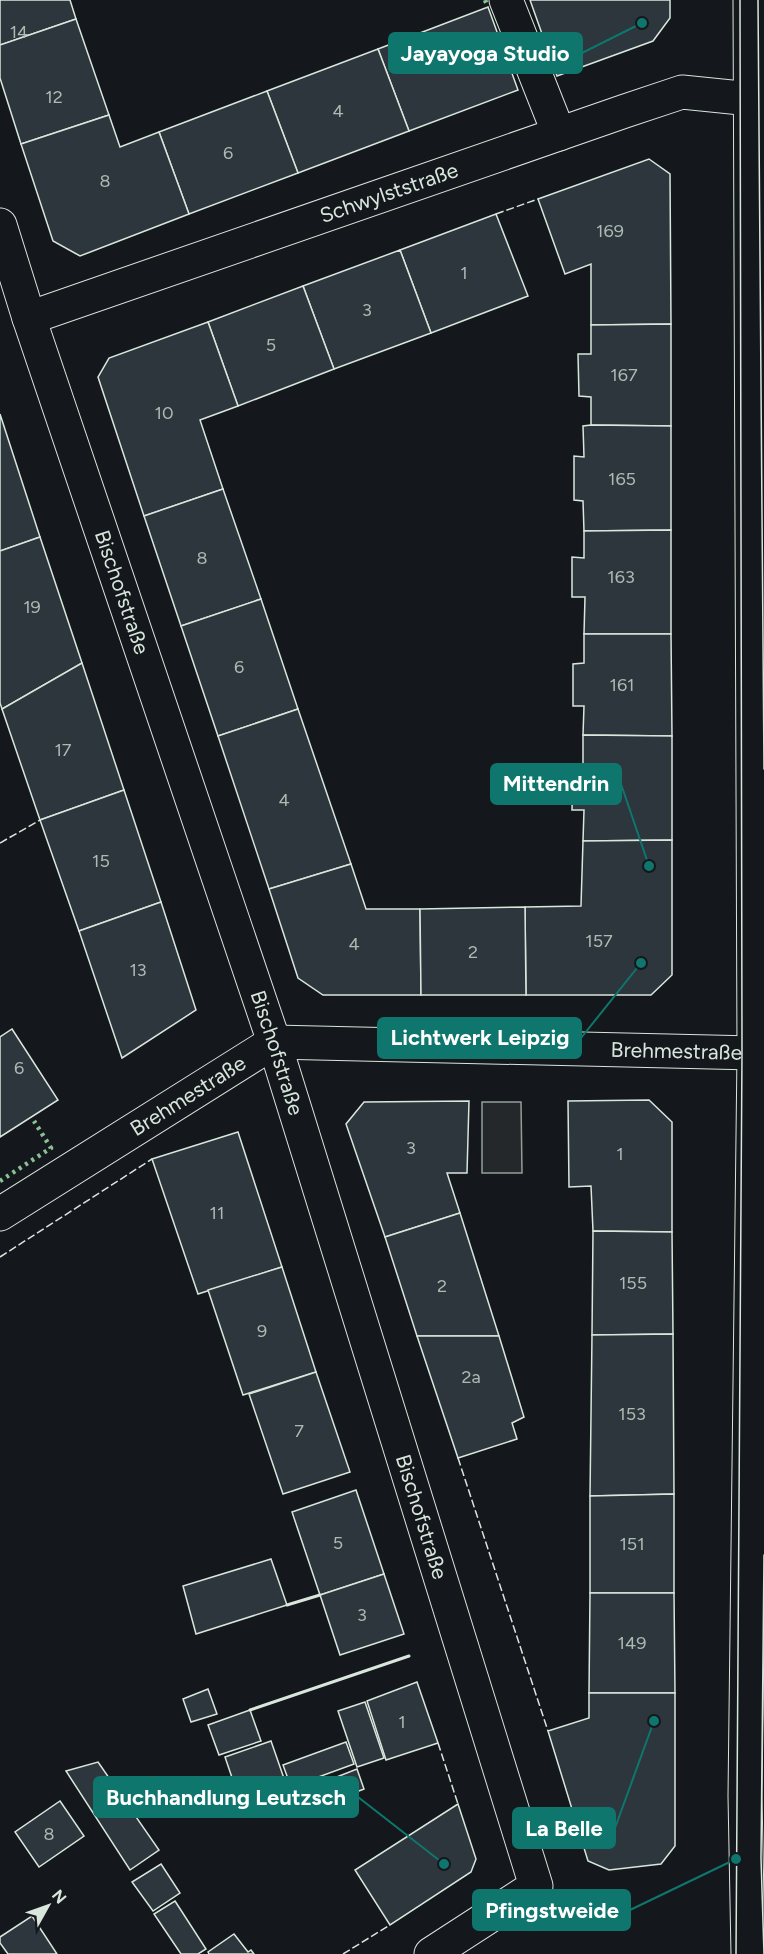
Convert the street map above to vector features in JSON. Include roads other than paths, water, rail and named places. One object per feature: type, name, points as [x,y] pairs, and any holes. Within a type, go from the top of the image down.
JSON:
[{"type":"street","points":[[506,0],[559,134]]},
{"type":"street","points":[[748,1954],[745,1785],[757,1315],[751,99],[755,13]]},
{"type":"street","name":"Schwylststraße","points":[[29,318],[682,92],[751,99]]},
{"type":"street","name":"Bischofstraße","points":[[0,225],[29,318],[274,1042],[536,1886],[431,1954]]},
{"type":"street","name":"Brehmestraße","points":[[0,1214],[274,1042],[754,1053]]},
{"type":"tram line","points":[[736,1954],[742,1053],[740,0]]},
{"type":"tram line","points":[[758,0],[764,769]]},
{"type":"tram line","points":[[764,1555],[761,1858],[764,1954]]},
{"type":"place","name":"Jayayoga Studio","points":[[642,23]]},
{"type":"place","name":"Mittendrin","points":[[649,866]]},
{"type":"place","name":"Lichtwerk Leipzig","points":[[641,963]]},
{"type":"place","name":"La Belle","points":[[654,1721]]},
{"type":"place","name":"Pfingstweide","points":[[736,1859]]},
{"type":"place","name":"Buchhandlung Leutzsch","points":[[444,1864]]}]
